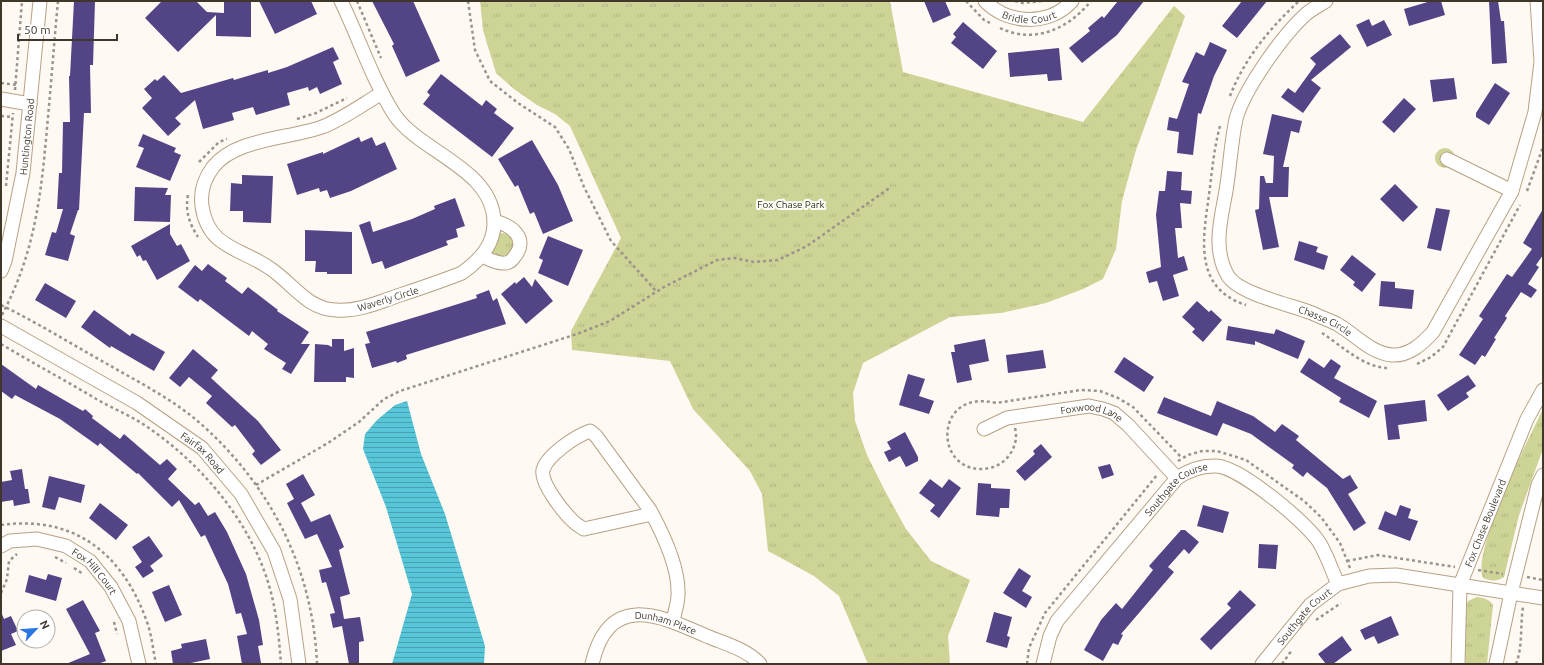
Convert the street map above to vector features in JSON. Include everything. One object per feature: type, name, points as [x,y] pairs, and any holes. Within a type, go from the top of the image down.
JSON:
[{"type":"street","name":"Huntington Road","points":[[1,271],[5,261],[23,173],[40,1]]},
{"type":"street","name":"Waverly Circle","points":[[341,1],[382,93],[394,115],[411,131],[477,183],[487,197],[494,212],[494,229],[489,244],[482,256],[462,273],[438,283],[367,307],[347,311],[322,308],[304,298],[273,270],[257,259],[237,251],[218,240],[207,227],[203,215],[200,197],[204,181],[214,166],[226,154],[246,146],[322,127],[382,93]]},
{"type":"street","name":"Bridle Court","points":[[985,1],[1004,14],[1034,20],[1051,16],[1066,8],[1072,1]]},
{"type":"street","name":"Chasse Circle","points":[[1326,1],[1306,14],[1263,66],[1245,96],[1236,119],[1218,249],[1220,262],[1229,278],[1254,294],[1293,305],[1337,324],[1375,350],[1392,355],[1407,352],[1421,345],[1433,332],[1512,191],[1535,112],[1542,62],[1536,1]]},
{"type":"street","points":[[1,99],[30,104]]},
{"type":"street","points":[[1447,159],[1512,191]]},
{"type":"street","points":[[482,256],[492,261],[506,263],[513,259],[520,250],[520,239],[513,228],[504,223],[494,221]]},
{"type":"street","name":"Fairfax Road","points":[[1,326],[137,403],[202,448],[241,494],[274,551],[290,599],[300,664]]},
{"type":"street","name":"Fox Chase Boulevard","points":[[1458,664],[1460,585],[1527,419],[1543,390]]},
{"type":"street","name":"Foxwood Lane","points":[[984,429],[1007,418],[1089,406],[1103,409],[1114,413],[1128,425],[1176,478]]},
{"type":"street","points":[[652,514],[584,529],[575,523],[548,490],[543,474],[548,460],[578,436],[590,431],[596,436],[652,514],[660,528],[677,579],[678,592],[673,621]]},
{"type":"street","name":"Southgate Course","points":[[1043,664],[1050,636],[1057,621],[1176,478],[1191,470],[1204,466],[1219,466],[1231,471],[1257,487],[1308,528],[1320,544],[1338,584]]},
{"type":"street","points":[[1496,664],[1511,593],[1538,485],[1543,475]]},
{"type":"street","name":"Fox Hill Court","points":[[1,546],[10,541],[38,539],[66,546],[90,562],[111,587],[129,621],[139,664]]},
{"type":"street","points":[[1354,580],[1369,576],[1396,575],[1543,598]]},
{"type":"street","name":"Southgate Court","points":[[1262,664],[1310,605],[1338,584],[1354,580]]},
{"type":"street","name":"Dunham Place","points":[[592,664],[601,637],[613,622],[625,616],[642,614],[673,621],[746,653],[760,664]]},
{"type":"path","points":[[6,191],[22,1]]},
{"type":"path","points":[[1,317],[20,278],[30,250],[40,198],[58,1]]},
{"type":"path","points":[[357,1],[384,65]]},
{"type":"path","points":[[468,1],[475,50],[490,81],[518,103],[555,127],[569,149],[584,186],[611,241],[657,292]]},
{"type":"path","points":[[1015,1],[1022,3],[1042,1]]},
{"type":"path","points":[[1229,98],[1234,85],[1258,45],[1299,1]]},
{"type":"path","points":[[1,83],[19,86]]},
{"type":"path","points":[[289,121],[316,113],[350,96]]},
{"type":"path","points":[[1,116],[13,117]]},
{"type":"path","points":[[1222,119],[1216,142],[1203,241],[1205,262],[1211,278],[1220,291],[1235,302],[1247,306]]},
{"type":"path","points":[[196,167],[202,157],[219,142],[231,137]]},
{"type":"path","points":[[1526,192],[1543,147]]},
{"type":"path","points":[[256,485],[328,443],[359,422],[384,399],[400,391],[577,334],[610,321],[657,292],[717,260],[734,258],[754,262],[778,260],[807,246],[891,187]]},
{"type":"path","points":[[188,189],[186,209],[193,230],[202,242]]},
{"type":"path","points":[[1415,365],[1431,357],[1443,347],[1515,218],[1524,198]]},
{"type":"path","points":[[1316,328],[1361,360],[1377,368],[1390,368]]},
{"type":"path","points":[[1,344],[145,426],[190,462],[214,488],[232,512],[259,559],[270,589],[278,629],[281,664]]},
{"type":"path","points":[[1027,664],[1030,648],[1045,613],[1159,472],[1188,455],[1202,451],[1217,451],[1246,460],[1304,501],[1321,517],[1340,543],[1354,580]]},
{"type":"path","points":[[1,593],[7,579],[9,560],[19,553]]},
{"type":"path","points":[[1347,561],[1378,555],[1543,580]]},
{"type":"path","points":[[52,556],[71,565],[88,580]]},
{"type":"path","points":[[1312,624],[1328,610],[1341,603]]},
{"type":"path","points":[[111,616],[118,636]]},
{"type":"path","points":[[1282,664],[1295,645]]},
{"type":"green space","name":"Fox Chase Park","points":[[480,1],[890,1],[903,72],[1083,122],[1174,6],[1185,16],[1136,150],[1122,201],[1116,249],[1103,279],[1083,289],[1046,303],[1001,313],[950,317],[863,363],[853,393],[855,421],[867,455],[906,529],[931,561],[970,580],[948,636],[950,664],[868,664],[839,596],[814,576],[768,551],[762,494],[750,471],[693,409],[670,361],[572,350],[571,331],[621,238],[570,126],[555,114],[537,105],[514,89],[496,73],[483,30]]},
{"type":"green space","points":[[1445,148],[1452,151],[1455,158],[1452,165],[1445,168],[1438,165],[1435,158],[1438,151]]},
{"type":"green space","points":[[502,233],[509,235],[513,240],[513,247],[509,254],[500,257],[492,254],[499,234]]},
{"type":"green space","points":[[1543,409],[1543,449],[1519,515],[1504,577],[1496,580],[1483,578],[1482,564],[1485,545],[1493,521],[1515,468]]},
{"type":"green space","points":[[1477,597],[1490,601],[1493,605],[1487,664],[1466,664],[1464,643],[1467,604],[1468,601]]},
{"type":"water","points":[[407,401],[421,454],[445,514],[485,646],[484,664],[392,664],[412,594],[386,507],[363,449],[365,434],[377,420],[395,405]]},
{"type":"building","points":[[74,1],[95,1],[93,65],[90,65],[91,113],[84,113],[79,210],[70,234],[75,236],[68,261],[45,255],[52,232],[56,233],[63,209],[57,209],[59,173],[62,173],[63,122],[70,122],[69,76]]},
{"type":"building","points":[[162,1],[196,1],[207,12],[224,13],[224,1],[251,1],[251,37],[216,36],[216,15],[178,52],[145,18]]},
{"type":"building","points":[[259,1],[311,1],[317,14],[275,34]]},
{"type":"building","points":[[372,1],[413,1],[440,61],[406,77],[392,46],[394,44]]},
{"type":"building","points":[[924,1],[945,1],[951,15],[933,23]]},
{"type":"building","points":[[1118,1],[1144,1],[1117,35],[1082,63],[1069,48],[1090,31],[1088,28],[1102,16],[1104,18]]},
{"type":"building","points":[[1242,1],[1267,1],[1237,38],[1222,26]]},
{"type":"building","points":[[1431,1],[1441,1],[1445,15],[1409,26],[1404,9]]},
{"type":"building","points":[[1489,1],[1498,1],[1501,21],[1504,21],[1507,63],[1492,64]]},
{"type":"building","points":[[1369,19],[1372,26],[1384,20],[1392,35],[1367,47],[1356,25]]},
{"type":"building","points":[[963,22],[997,51],[983,69],[951,43],[956,37],[953,34]]},
{"type":"building","points":[[1340,34],[1351,47],[1311,80],[1321,88],[1303,113],[1281,97],[1288,88],[1295,93],[1316,64],[1310,58]]},
{"type":"building","points":[[1210,42],[1227,50],[1214,76],[1201,114],[1198,113],[1193,155],[1177,153],[1179,132],[1167,130],[1169,117],[1177,119],[1189,84],[1182,82],[1196,52],[1204,56]]},
{"type":"building","points":[[333,47],[339,59],[333,62],[342,84],[320,94],[317,87],[309,91],[308,87],[287,93],[290,105],[256,115],[253,107],[232,113],[234,120],[203,129],[195,100],[175,118],[181,124],[168,136],[142,108],[152,98],[144,89],[155,79],[157,81],[164,75],[181,93],[233,78],[234,80],[268,70],[268,73],[287,67]]},
{"type":"building","points":[[1059,48],[1062,80],[1048,81],[1047,74],[1010,77],[1008,53]]},
{"type":"building","points":[[441,74],[482,106],[486,100],[497,109],[494,113],[514,128],[492,157],[423,104],[430,95],[427,92]]},
{"type":"building","points":[[1454,78],[1457,99],[1433,102],[1430,80]]},
{"type":"building","points":[[1495,83],[1510,93],[1489,125],[1476,117],[1476,113]]},
{"type":"building","points":[[1404,98],[1416,109],[1394,133],[1382,122]]},
{"type":"building","points":[[1272,114],[1302,121],[1299,133],[1291,131],[1283,167],[1289,167],[1288,197],[1269,197],[1279,247],[1263,250],[1255,210],[1259,209],[1260,176],[1264,176],[1266,183],[1273,183],[1274,156],[1263,154]]},
{"type":"building","points":[[143,134],[176,148],[174,152],[181,155],[170,181],[136,167],[144,148],[138,146]]},
{"type":"building","points":[[359,137],[361,142],[372,137],[376,146],[385,142],[397,169],[351,191],[330,198],[327,190],[320,192],[319,188],[297,195],[287,164],[323,152],[323,154]]},
{"type":"building","points":[[532,140],[558,185],[573,221],[543,234],[534,212],[530,214],[518,185],[515,187],[498,159]]},
{"type":"building","points":[[1167,171],[1182,172],[1181,190],[1192,191],[1191,204],[1180,203],[1182,228],[1175,228],[1178,258],[1184,256],[1188,270],[1173,275],[1179,296],[1163,301],[1157,281],[1149,283],[1146,272],[1161,267],[1156,215],[1159,191],[1165,191]]},
{"type":"building","points":[[242,175],[273,176],[271,223],[243,222],[243,211],[230,211],[231,183],[242,184]]},
{"type":"building","points":[[1395,184],[1418,207],[1403,222],[1380,199]]},
{"type":"building","points":[[135,187],[168,188],[165,195],[171,195],[170,222],[134,221]]},
{"type":"building","points":[[455,198],[465,226],[456,229],[458,237],[446,241],[448,245],[385,269],[382,261],[372,264],[359,225],[370,221],[373,232],[412,219],[435,209],[434,206]]},
{"type":"building","points":[[1436,208],[1450,210],[1441,251],[1427,248]]},
{"type":"building","points":[[1543,209],[1543,255],[1536,265],[1539,267],[1528,284],[1537,290],[1531,298],[1521,292],[1505,316],[1507,318],[1494,338],[1496,339],[1485,357],[1482,355],[1475,365],[1459,355],[1483,319],[1479,316],[1507,274],[1512,277],[1532,249],[1523,243]]},
{"type":"building","points":[[170,224],[170,234],[177,246],[181,244],[190,261],[157,280],[146,260],[143,261],[140,255],[137,257],[131,246]]},
{"type":"building","points":[[305,230],[352,232],[352,274],[327,274],[327,272],[315,272],[316,261],[305,261]]},
{"type":"building","points":[[548,236],[583,250],[568,286],[538,273],[543,260],[539,258]]},
{"type":"building","points":[[1299,241],[1318,247],[1316,252],[1328,256],[1324,270],[1294,260]]},
{"type":"building","points":[[1352,255],[1376,274],[1362,292],[1353,285],[1355,282],[1340,270]]},
{"type":"building","points":[[208,264],[227,278],[225,281],[242,294],[248,287],[278,310],[277,311],[309,332],[301,344],[310,344],[291,374],[282,369],[286,363],[264,349],[268,344],[252,331],[249,336],[200,299],[198,302],[178,287],[195,265],[202,271]]},
{"type":"building","points":[[524,277],[532,287],[535,279],[553,301],[526,324],[501,294],[515,282],[516,284]]},
{"type":"building","points":[[1381,281],[1395,282],[1395,288],[1414,290],[1412,309],[1379,306]]},
{"type":"building","points":[[45,283],[76,301],[66,318],[35,300]]},
{"type":"building","points":[[489,290],[493,301],[497,298],[506,324],[406,355],[407,359],[397,363],[396,361],[372,368],[365,344],[370,343],[366,332],[477,298],[476,295]]},
{"type":"building","points":[[1197,301],[1209,312],[1211,310],[1222,320],[1203,342],[1192,332],[1195,329],[1182,317]]},
{"type":"building","points":[[94,310],[130,336],[132,333],[165,352],[154,371],[111,346],[110,348],[81,327]]},
{"type":"building","points":[[1228,326],[1274,334],[1276,329],[1305,341],[1298,359],[1255,341],[1255,345],[1226,340]]},
{"type":"building","points":[[332,339],[344,339],[344,351],[354,348],[354,378],[346,377],[346,382],[314,382],[315,344],[328,345],[332,347]]},
{"type":"building","points":[[985,339],[989,361],[969,365],[972,380],[957,383],[951,352],[955,352],[954,345]]},
{"type":"building","points":[[193,349],[218,370],[211,378],[258,421],[281,450],[261,465],[252,454],[255,451],[235,425],[232,427],[206,403],[212,396],[189,377],[180,387],[169,378]]},
{"type":"building","points":[[1043,350],[1046,368],[1008,373],[1006,355]]},
{"type":"building","points":[[1124,357],[1154,377],[1144,392],[1114,372]]},
{"type":"building","points":[[1309,358],[1324,368],[1331,359],[1341,366],[1334,378],[1377,401],[1369,418],[1339,402],[1341,398],[1300,372]]},
{"type":"building","points":[[1,364],[36,389],[38,385],[83,411],[85,409],[93,416],[92,418],[120,439],[124,434],[160,465],[167,459],[177,469],[168,479],[195,505],[199,502],[208,516],[215,512],[227,532],[246,574],[259,620],[263,645],[258,646],[261,663],[242,664],[237,636],[247,634],[241,613],[236,614],[228,584],[205,535],[201,537],[179,500],[172,507],[138,473],[137,474],[100,443],[98,446],[60,419],[15,395],[12,399],[1,391]]},
{"type":"building","points":[[908,374],[925,379],[919,396],[934,401],[929,414],[899,405]]},
{"type":"building","points":[[1468,375],[1476,386],[1466,393],[1469,397],[1448,411],[1437,395]]},
{"type":"building","points":[[1164,397],[1211,416],[1217,401],[1253,416],[1275,432],[1282,424],[1299,436],[1296,440],[1343,479],[1350,475],[1358,488],[1348,494],[1366,523],[1354,531],[1327,488],[1307,472],[1303,477],[1292,468],[1294,465],[1251,434],[1223,423],[1217,436],[1157,413]]},
{"type":"building","points":[[1425,400],[1427,421],[1398,425],[1400,439],[1388,440],[1384,405]]},
{"type":"building","points":[[905,432],[918,457],[918,461],[906,467],[900,456],[889,462],[884,452],[891,449],[887,442]]},
{"type":"building","points":[[1041,444],[1052,457],[1025,481],[1016,471],[1035,454],[1033,451]]},
{"type":"building","points":[[1110,464],[1114,475],[1102,479],[1098,467]]},
{"type":"building","points":[[22,469],[25,489],[28,489],[30,503],[14,506],[13,500],[1,502],[1,482],[12,480],[10,471]]},
{"type":"building","points":[[303,474],[315,495],[301,503],[311,522],[330,514],[344,547],[339,550],[350,594],[340,597],[344,619],[360,617],[364,641],[359,642],[359,664],[349,664],[342,626],[333,628],[330,614],[335,613],[326,582],[322,583],[319,570],[332,567],[317,534],[305,539],[287,503],[294,499],[286,484]]},
{"type":"building","points":[[49,476],[85,485],[81,503],[59,497],[55,510],[42,507]]},
{"type":"building","points":[[930,479],[942,488],[949,479],[961,488],[939,518],[930,511],[935,505],[919,493]]},
{"type":"building","points":[[978,483],[991,484],[991,488],[1010,489],[1009,508],[1000,508],[999,517],[976,515]]},
{"type":"building","points":[[100,503],[128,525],[116,540],[89,518]]},
{"type":"building","points":[[1203,505],[1229,512],[1223,533],[1197,526]]},
{"type":"building","points":[[1400,505],[1411,509],[1408,518],[1418,521],[1410,541],[1378,529],[1385,511],[1396,516]]},
{"type":"building","points":[[1181,530],[1185,530],[1199,542],[1189,554],[1184,549],[1168,567],[1174,572],[1121,634],[1123,635],[1118,645],[1113,643],[1103,661],[1084,650],[1101,620],[1116,603],[1122,609],[1153,570],[1149,566]]},
{"type":"building","points":[[149,536],[163,556],[150,566],[154,571],[143,578],[135,567],[142,562],[132,547]]},
{"type":"building","points":[[1259,544],[1278,545],[1276,569],[1258,568]]},
{"type":"building","points":[[1019,568],[1031,576],[1022,591],[1032,597],[1026,608],[1003,593]]},
{"type":"building","points":[[48,574],[62,578],[56,601],[25,592],[29,575],[46,580]]},
{"type":"building","points":[[169,585],[182,615],[165,622],[152,592]]},
{"type":"building","points":[[1240,590],[1256,605],[1211,650],[1200,639],[1231,608],[1227,604]]},
{"type":"building","points":[[83,600],[100,631],[95,633],[106,661],[98,664],[66,664],[90,654],[66,609]]},
{"type":"building","points":[[1,612],[4,619],[11,616],[16,627],[16,632],[11,634],[16,645],[1,651]]},
{"type":"building","points":[[994,612],[1012,617],[1007,636],[1010,637],[1007,648],[986,642]]},
{"type":"building","points":[[1391,616],[1399,635],[1378,644],[1374,636],[1365,640],[1360,630]]},
{"type":"building","points":[[1342,636],[1352,650],[1333,664],[1326,664],[1318,654]]},
{"type":"building","points":[[206,639],[210,659],[186,664],[173,664],[171,651],[182,648],[181,644]]}]
